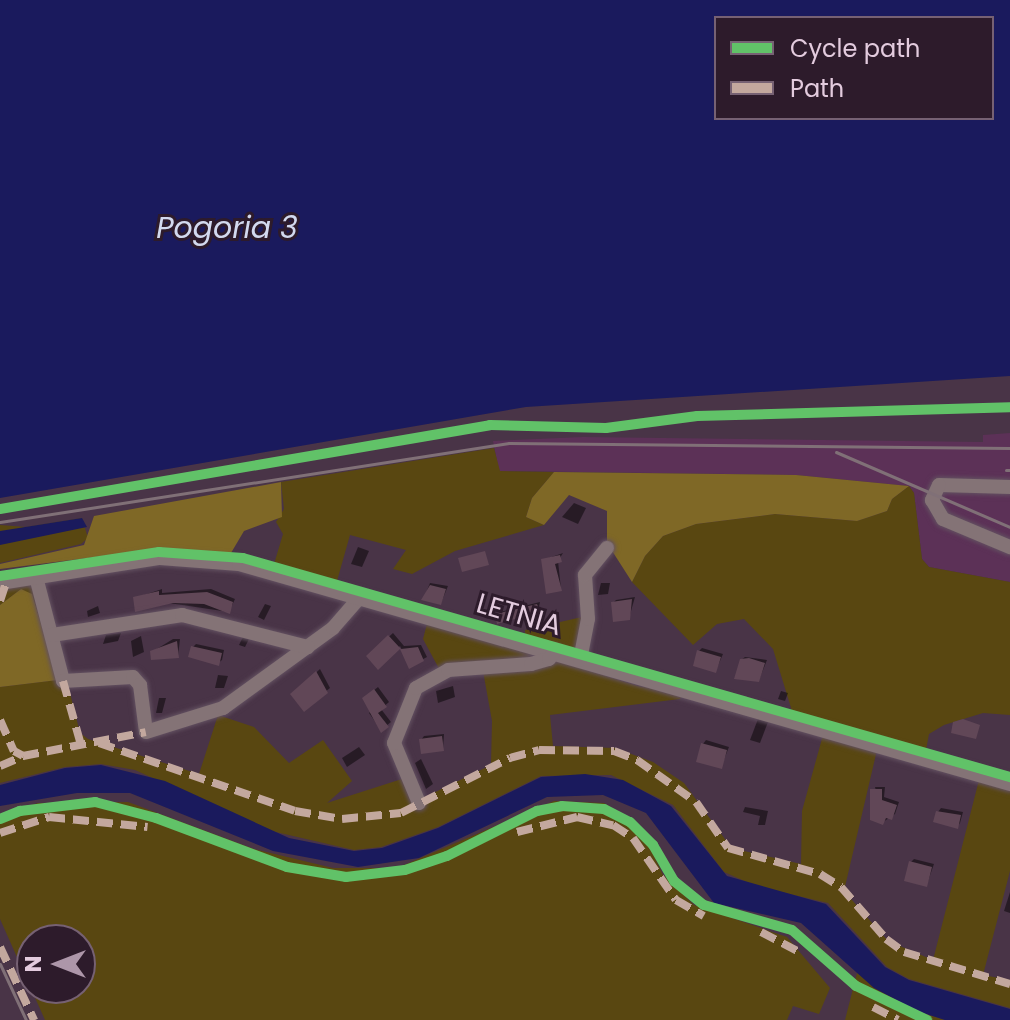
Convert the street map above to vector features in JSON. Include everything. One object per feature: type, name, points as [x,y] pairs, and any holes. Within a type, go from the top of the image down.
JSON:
[{"type":"street","points":[[1010,487],[939,485],[932,500],[943,519],[1010,547]]},
{"type":"street","points":[[580,660],[588,619],[585,575],[607,548]]},
{"type":"street","name":"LETNIA","points":[[3,582],[136,561],[200,559],[360,597],[1010,784]]},
{"type":"street","points":[[36,577],[63,681],[133,677],[140,685],[146,732],[223,708],[308,647],[348,614],[360,597]]},
{"type":"street","points":[[52,635],[182,615],[308,647]]},
{"type":"street","points":[[419,803],[394,743],[416,688],[448,670],[539,663],[554,652]]},
{"type":"shaded area","points":[[1010,433],[1010,582],[929,567],[922,559],[914,493],[909,486],[796,475],[499,471],[493,441],[583,437],[983,442],[983,435]]},
{"type":"shaded area","points":[[494,448],[500,471],[554,472],[532,498],[526,517],[544,525],[455,551],[412,574],[393,569],[406,550],[350,535],[337,581],[274,564],[283,534],[276,522],[284,509],[281,482]]},
{"type":"shaded area","points":[[554,472],[796,475],[909,486],[892,499],[887,511],[857,521],[775,514],[696,524],[663,536],[645,556],[632,582],[607,543],[607,511],[569,495],[544,525],[526,517],[532,498]]},
{"type":"shaded area","points":[[281,482],[282,517],[244,531],[231,553],[159,549],[0,569],[0,564],[84,545],[94,516]]},
{"type":"shaded area","points":[[909,486],[914,493],[922,559],[929,567],[1010,582],[1010,715],[983,713],[944,725],[929,734],[926,750],[792,711],[773,649],[744,619],[717,624],[693,645],[632,582],[645,556],[663,536],[696,524],[775,514],[857,521],[887,511],[892,499]]},
{"type":"shaded area","points":[[82,518],[88,538],[81,544],[0,563],[0,525],[26,527]]},
{"type":"shaded area","points":[[42,581],[80,733],[88,739],[199,774],[218,715],[254,727],[289,763],[323,740],[352,781],[327,803],[405,778],[423,798],[491,765],[492,721],[483,671],[443,676],[423,639],[428,620],[638,686],[682,694],[680,699],[550,715],[553,746],[615,748],[653,762],[684,783],[730,846],[744,851],[801,864],[802,811],[823,735],[877,750],[844,891],[888,941],[933,960],[979,780],[1010,789],[1010,871],[983,975],[1010,980],[1010,1008],[909,979],[887,967],[828,903],[756,886],[724,872],[673,805],[611,775],[541,776],[438,827],[381,847],[354,850],[267,830],[135,770],[101,764],[65,767],[0,783],[0,687],[57,680],[21,589],[0,605],[0,587]]},
{"type":"shaded area","points":[[21,589],[32,594],[58,680],[0,687],[0,605]]},
{"type":"shaded area","points":[[582,617],[580,650],[525,634],[525,630]]},
{"type":"shaded area","points":[[554,801],[604,803],[639,825],[663,875],[694,905],[787,937],[830,988],[819,1014],[793,1006],[787,1020],[45,1020],[38,1004],[96,1004],[96,924],[16,924],[16,955],[0,919],[0,815],[38,803],[128,802],[254,849],[333,868],[397,868]]},
{"type":"shaded area","points":[[857,973],[917,1011],[945,1020],[845,1020]]},
{"type":"water","name":"Pogoria 3","points":[[0,0],[1010,0],[1010,376],[526,407],[0,498]]},
{"type":"water","points":[[82,518],[87,527],[0,545],[0,531]]},
{"type":"water","points":[[101,765],[165,781],[289,838],[354,851],[382,848],[438,828],[541,777],[585,774],[623,780],[671,806],[727,876],[826,904],[885,967],[909,980],[1010,1009],[1010,1020],[945,1020],[917,1011],[874,988],[801,923],[714,903],[646,813],[603,795],[547,797],[419,858],[358,867],[273,851],[130,793],[77,793],[0,806],[0,785],[65,768]]},
{"type":"building","points":[[485,551],[489,565],[462,572],[458,558]]},
{"type":"building","points":[[560,555],[562,562],[555,564],[562,591],[546,594],[541,559]]},
{"type":"building","points":[[430,585],[446,589],[441,605],[421,600]]},
{"type":"building","points":[[159,591],[159,595],[207,592],[233,602],[230,614],[204,604],[173,603],[135,612],[133,597]]},
{"type":"building","points":[[632,599],[630,620],[613,622],[611,602]]},
{"type":"building","points":[[537,604],[540,612],[497,624],[495,614]]},
{"type":"building","points":[[388,635],[401,649],[418,647],[424,661],[409,669],[400,649],[378,670],[366,656]]},
{"type":"building","points":[[177,641],[179,658],[151,660],[150,651]]},
{"type":"building","points":[[191,646],[222,653],[219,666],[188,657]]},
{"type":"building","points":[[697,650],[721,657],[716,673],[693,666]]},
{"type":"building","points":[[749,658],[765,663],[759,682],[734,679],[740,659]]},
{"type":"building","points":[[316,671],[328,693],[304,712],[290,694]]},
{"type":"building","points":[[374,689],[387,707],[378,713],[389,727],[381,733],[362,698]]},
{"type":"building","points":[[963,719],[980,725],[976,739],[951,733],[953,722]]},
{"type":"building","points":[[442,736],[444,751],[421,754],[419,739]]},
{"type":"building","points":[[701,743],[727,750],[722,769],[696,762]]},
{"type":"building","points":[[870,789],[882,789],[882,800],[897,805],[892,820],[886,818],[883,825],[870,820]]},
{"type":"building","points":[[936,811],[961,815],[958,829],[933,822]]},
{"type":"building","points":[[909,861],[932,867],[927,887],[904,881]]},
{"type":"railway","points":[[0,522],[509,443],[1010,448]]},
{"type":"railway","points":[[836,452],[1010,527]]},
{"type":"railway","points":[[0,964],[26,1020]]},
{"type":"marked path","points":[[0,601],[6,582]]},
{"type":"marked path","points":[[63,681],[81,745]]},
{"type":"marked path","points":[[0,720],[14,751],[23,756],[146,732]]},
{"type":"marked path","points":[[99,743],[295,811],[342,819],[401,813],[510,758],[539,750],[614,751],[637,760],[696,802],[728,848],[820,874],[841,887],[886,939],[904,952],[1010,984]]},
{"type":"marked path","points":[[0,766],[23,756]]},
{"type":"marked path","points":[[0,833],[49,817],[147,827]]},
{"type":"marked path","points":[[517,832],[577,817],[613,825],[633,838],[676,900],[704,916]]},
{"type":"marked path","points":[[761,932],[803,954]]},
{"type":"marked path","points":[[0,947],[34,1020]]},
{"type":"marked path","points":[[873,1007],[898,1020]]},
{"type":"cycle path","points":[[0,509],[490,425],[606,428],[697,416],[1010,407]]},
{"type":"cycle path","points":[[0,576],[159,552],[243,558],[1010,777]]},
{"type":"cycle path","points":[[0,819],[20,811],[95,802],[156,818],[287,867],[346,877],[405,870],[447,856],[537,811],[562,806],[604,809],[630,822],[653,845],[674,881],[704,905],[792,930],[856,986],[927,1020]]}]
